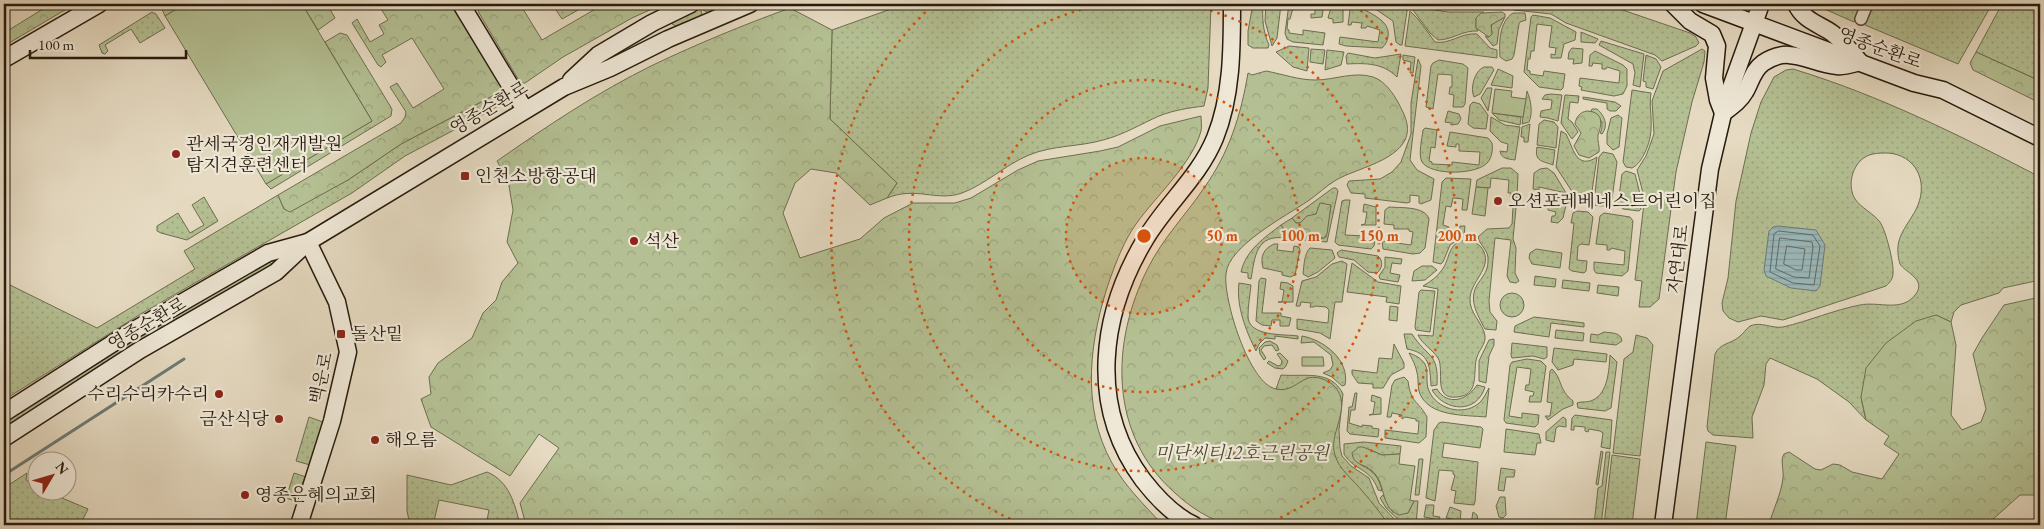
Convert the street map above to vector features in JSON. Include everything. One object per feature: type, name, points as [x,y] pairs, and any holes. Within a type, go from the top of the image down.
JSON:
[{"type":"main road","points":[[4,59],[99,4]]},
{"type":"main road","points":[[461,4],[525,110]]},
{"type":"main road","name":"영종순환로","points":[[564,87],[598,54],[644,27],[692,4]]},
{"type":"main road","name":"영종순환로","points":[[4,438],[140,350],[276,272],[308,242],[564,87],[610,68],[713,18],[750,4]]},
{"type":"main road","points":[[1194,525],[1168,507],[1150,489],[1124,450],[1114,426],[1108,404],[1106,372],[1109,340],[1115,310],[1138,254],[1162,216],[1193,177],[1215,138],[1229,86],[1232,4]]},
{"type":"main road","points":[[1673,4],[1690,21],[1712,34],[1717,46],[1714,78],[1723,112],[1744,94],[1752,76],[1761,64],[1782,55],[1798,55],[1838,66],[1860,62],[1833,34],[1801,14],[1796,4]]},
{"type":"main road","name":"영종순환로","points":[[1702,4],[1914,83],[1943,90],[2040,138]]},
{"type":"main road","name":"자연대로","points":[[1663,525],[1710,168],[1723,112],[1761,4]]},
{"type":"main road","name":"영종순환로","points":[[4,413],[129,333],[268,253],[308,242]]},
{"type":"main road","name":"백운로","points":[[299,525],[332,421],[348,352],[337,302],[308,242]]},
{"type":"street","points":[[1861,19],[1867,4]]},
{"type":"green space","points":[[51,4],[75,4],[4,46],[4,33]]},
{"type":"green space","points":[[165,4],[185,4],[165,16],[162,9]]},
{"type":"green space","points":[[185,4],[302,4],[372,121],[266,184],[165,16]]},
{"type":"green space","points":[[302,4],[327,4],[335,18],[318,30]]},
{"type":"green space","points":[[378,4],[452,4],[503,89],[401,144],[348,180],[290,212],[284,209],[278,195],[401,123],[406,112],[390,87],[397,83],[413,108],[444,89],[412,38],[382,55],[386,62],[381,67],[378,65],[352,23],[357,19],[370,42],[384,34],[379,25],[388,20]]},
{"type":"green space","points":[[480,4],[520,4],[542,40],[604,4],[663,4],[632,18],[563,57],[525,83],[521,83],[479,13]]},
{"type":"green space","points":[[552,4],[589,4],[562,19]]},
{"type":"green space","points":[[706,4],[732,4],[709,13],[703,10]]},
{"type":"green space","points":[[905,4],[1211,4],[1208,88],[1204,106],[1159,116],[1103,140],[1047,149],[1029,155],[962,193],[944,196],[907,193],[887,198],[897,183],[830,119],[832,30]]},
{"type":"green space","points":[[1253,4],[1263,4],[1263,25],[1269,45],[1268,48],[1253,48],[1248,45],[1248,31]]},
{"type":"green space","points":[[1266,4],[1281,4],[1277,38],[1272,46],[1265,21]]},
{"type":"green space","points":[[1289,4],[1294,4],[1290,19],[1288,19],[1287,29],[1289,33],[1303,35],[1303,30],[1325,33],[1323,45],[1293,42],[1287,39],[1285,33]]},
{"type":"green space","points":[[1309,4],[1324,4],[1322,17],[1311,18],[1311,14],[1315,14],[1315,7],[1309,6]]},
{"type":"green space","points":[[1332,4],[1343,5],[1343,22],[1333,23],[1333,19],[1328,18]]},
{"type":"green space","points":[[1368,4],[1408,4],[1402,45],[1396,42],[1393,21]]},
{"type":"green space","points":[[1413,4],[1509,4],[1504,9],[1470,10],[1424,7]]},
{"type":"green space","points":[[1512,4],[1605,4],[1690,33],[1696,37],[1699,43],[1662,61],[1655,55],[1566,23],[1551,14],[1514,10]]},
{"type":"green space","points":[[1813,4],[1861,4],[1854,22]]},
{"type":"green space","points":[[1874,4],[1992,4],[1958,64],[1865,25]]},
{"type":"green space","points":[[2002,4],[2040,4],[2040,81],[1976,52]]},
{"type":"green space","points":[[1353,6],[1358,6],[1379,18],[1386,26],[1388,37],[1382,48],[1339,44],[1340,37],[1378,42],[1380,30],[1367,26],[1366,28],[1361,28],[1362,23],[1352,22],[1351,25],[1348,25],[1350,10]]},
{"type":"green space","points":[[1416,7],[1448,12],[1484,12],[1476,18],[1476,28],[1478,31],[1438,40],[1430,33],[1413,10]]},
{"type":"green space","points":[[696,8],[700,9],[702,13],[700,17],[678,27],[672,24],[672,22]]},
{"type":"green space","points":[[790,8],[832,30],[830,119],[897,183],[887,198],[870,205],[836,173],[811,169],[795,183],[783,213],[800,258],[860,239],[884,218],[913,203],[955,203],[971,198],[1018,170],[1038,161],[1118,147],[1160,126],[1201,116],[1201,131],[1190,156],[1136,224],[1121,251],[1103,301],[1093,348],[1092,395],[1095,418],[1102,441],[1112,463],[1123,480],[1161,525],[526,525],[520,503],[559,448],[539,434],[510,476],[431,427],[421,399],[431,394],[429,377],[438,363],[472,338],[483,313],[496,300],[502,282],[518,263],[507,242],[513,210],[508,180],[497,161],[573,110],[633,75],[703,42]]},
{"type":"green space","points":[[1410,11],[1435,42],[1445,42],[1466,35],[1477,34],[1490,48],[1497,50],[1497,58],[1405,46]]},
{"type":"green space","points":[[152,12],[156,14],[165,28],[140,43],[131,29],[105,45],[108,51],[105,54],[102,53],[99,45]]},
{"type":"green space","points":[[1502,12],[1505,14],[1505,17],[1491,25],[1492,34],[1489,37],[1476,28],[1476,18],[1481,13]]},
{"type":"green space","points":[[1513,13],[1525,13],[1526,20],[1519,24],[1514,55],[1512,59],[1506,61],[1500,57],[1501,33],[1508,17]]},
{"type":"green space","points":[[1533,15],[1550,18],[1576,32],[1575,40],[1564,44],[1561,58],[1551,58],[1551,54],[1555,55],[1556,48],[1549,47],[1552,26],[1537,24],[1534,51],[1531,51],[1530,59],[1528,59],[1527,70],[1530,71],[1530,74],[1543,76],[1544,71],[1565,74],[1561,90],[1539,87],[1524,72],[1531,17]]},
{"type":"green space","points":[[1505,17],[1499,29],[1497,44],[1493,46],[1485,36],[1487,37],[1492,32],[1490,28],[1493,23]]},
{"type":"green space","points":[[1581,32],[1598,39],[1595,43],[1581,42]]},
{"type":"green space","points":[[340,33],[347,35],[392,109],[391,116],[271,189],[266,184],[372,121],[325,42]]},
{"type":"green space","points":[[1601,41],[1644,54],[1640,87],[1633,85],[1635,73],[1633,64],[1599,45]]},
{"type":"green space","points":[[1289,46],[1309,48],[1307,71],[1293,67],[1276,52]]},
{"type":"green space","points":[[1572,48],[1583,49],[1582,63],[1573,64],[1574,59],[1568,59]]},
{"type":"green space","points":[[1311,49],[1325,50],[1323,64],[1310,62]]},
{"type":"green space","points":[[1702,49],[1705,51],[1704,62],[1692,102],[1676,172],[1659,299],[1650,307],[1639,307],[1642,281],[1635,280],[1644,203],[1637,170],[1646,156],[1654,134],[1652,101],[1663,71]]},
{"type":"green space","points":[[1327,50],[1344,52],[1341,65],[1325,70]]},
{"type":"green space","points":[[1595,51],[1623,65],[1627,69],[1627,86],[1623,94],[1614,96],[1581,90],[1582,87],[1579,86],[1580,78],[1619,83],[1620,71],[1607,67],[1602,69],[1602,64],[1593,63],[1592,66],[1589,66],[1590,55]]},
{"type":"green space","points":[[1976,52],[2040,81],[2040,103],[1973,70],[1970,63]]},
{"type":"green space","points":[[1348,53],[1375,58],[1401,54],[1397,77],[1380,66],[1347,64],[1346,56]]},
{"type":"green space","points":[[1403,55],[1415,57],[1413,73],[1410,73],[1411,62],[1403,60]]},
{"type":"green space","points":[[1646,55],[1656,59],[1661,67],[1653,89],[1646,87],[1646,82],[1643,81]]},
{"type":"green space","points":[[1418,59],[1421,66],[1410,160],[1417,170],[1434,179],[1431,200],[1421,204],[1419,203],[1419,196],[1410,195],[1410,202],[1407,203],[1365,198],[1365,194],[1351,193],[1347,185],[1349,181],[1380,179],[1392,172],[1401,162],[1411,134],[1411,103]]},
{"type":"green space","points":[[1439,60],[1463,64],[1468,68],[1465,104],[1463,107],[1453,107],[1454,95],[1449,94],[1450,87],[1452,87],[1452,75],[1438,74],[1433,109],[1426,107],[1431,66]]},
{"type":"green space","points":[[1484,67],[1492,67],[1494,70],[1480,94],[1474,97],[1472,90],[1475,76]]},
{"type":"green space","points":[[1498,69],[1513,76],[1512,88],[1491,85]]},
{"type":"green space","points":[[1793,69],[1857,91],[1919,117],[2040,177],[2040,280],[2003,288],[1999,293],[1961,305],[1954,312],[1951,322],[1936,315],[1861,397],[1866,420],[1849,402],[1817,379],[1770,358],[1766,364],[1764,385],[1752,417],[1753,438],[1713,435],[1708,431],[1707,427],[1715,354],[1717,350],[1736,339],[1750,326],[1758,324],[1783,327],[1860,305],[1897,305],[1910,300],[1918,289],[1919,284],[1917,280],[1900,264],[1898,246],[1899,240],[1921,196],[1920,178],[1917,170],[1905,158],[1888,153],[1876,153],[1866,156],[1860,161],[1853,174],[1851,184],[1855,199],[1880,222],[1885,232],[1893,268],[1891,280],[1887,285],[1783,320],[1761,316],[1738,322],[1729,318],[1723,311],[1722,303],[1728,278],[1736,201],[1751,133],[1761,102],[1774,77],[1786,70]]},
{"type":"green space","name":"미단씨티12호근린공원","points":[[1266,71],[1309,80],[1322,80],[1352,75],[1373,77],[1385,84],[1391,92],[1399,104],[1406,122],[1407,135],[1400,148],[1374,164],[1336,180],[1308,201],[1273,223],[1237,253],[1229,263],[1226,274],[1226,286],[1233,320],[1248,357],[1256,372],[1266,384],[1281,390],[1312,377],[1321,378],[1329,382],[1338,391],[1342,407],[1334,439],[1335,455],[1343,470],[1389,525],[1243,526],[1223,523],[1194,508],[1175,493],[1153,470],[1138,444],[1127,416],[1122,387],[1122,357],[1127,327],[1136,297],[1154,257],[1213,175],[1227,147],[1238,119],[1248,73],[1252,75]]},
{"type":"green space","points":[[1487,88],[1492,88],[1488,111],[1481,98]]},
{"type":"green space","points":[[503,89],[505,97],[501,104],[405,156],[352,193],[139,315],[4,400],[4,282],[97,328],[195,269],[184,251],[278,195],[284,209],[348,180],[401,144]]},
{"type":"green space","points":[[1495,89],[1512,91],[1511,97],[1526,99],[1523,117],[1492,113]]},
{"type":"green space","points":[[1632,90],[1651,93],[1651,134],[1646,151],[1640,161],[1632,168],[1626,167],[1623,162]]},
{"type":"green space","points":[[1527,91],[1531,115],[1529,122],[1522,124]]},
{"type":"green space","points":[[1545,95],[1562,95],[1558,121],[1540,117],[1541,111],[1551,109],[1552,100],[1542,99]]},
{"type":"green space","points":[[1565,95],[1579,96],[1578,103],[1570,102],[1568,119],[1578,132],[1572,139],[1561,123]]},
{"type":"green space","points":[[1583,97],[1615,102],[1621,106],[1616,111],[1610,111],[1607,109],[1607,103],[1583,99]]},
{"type":"green space","points":[[1473,102],[1480,104],[1488,115],[1486,129],[1473,128],[1468,124],[1470,105]]},
{"type":"green space","points":[[1592,109],[1597,109],[1604,117],[1605,127],[1602,134],[1600,133],[1601,120],[1591,111]]},
{"type":"green space","points":[[1448,111],[1459,114],[1461,119],[1458,124],[1451,125],[1451,123],[1445,122]]},
{"type":"green space","points":[[1587,111],[1599,116],[1601,123],[1598,137],[1599,152],[1589,158],[1579,155],[1574,146],[1581,133],[1575,124],[1576,119],[1580,114]]},
{"type":"green space","points":[[1492,113],[1521,117],[1520,125],[1499,120]]},
{"type":"green space","points":[[1618,115],[1622,118],[1619,147],[1613,150],[1607,144],[1607,134],[1611,118]]},
{"type":"green space","points":[[1491,117],[1505,125],[1520,127],[1515,160],[1502,156],[1500,151],[1507,152],[1508,144],[1501,142],[1490,131]]},
{"type":"green space","points":[[1544,120],[1554,122],[1558,127],[1556,148],[1537,145],[1539,124]]},
{"type":"green space","points":[[1530,124],[1528,142],[1524,142],[1524,137],[1521,137],[1522,127]]},
{"type":"green space","points":[[1425,128],[1437,130],[1435,148],[1431,147],[1429,161],[1432,164],[1452,165],[1452,162],[1479,165],[1480,152],[1459,151],[1459,144],[1456,144],[1456,147],[1447,146],[1450,132],[1488,138],[1492,143],[1492,150],[1488,162],[1475,169],[1455,172],[1444,172],[1427,167],[1422,162],[1420,155],[1423,130]]},
{"type":"green space","points":[[1561,131],[1566,134],[1573,151],[1580,159],[1590,161],[1597,157],[1591,198],[1575,196],[1556,167]]},
{"type":"green space","points":[[1537,147],[1555,150],[1553,165],[1543,162],[1538,158]]},
{"type":"green space","points":[[1603,152],[1613,154],[1617,162],[1612,199],[1607,205],[1601,206],[1595,205],[1594,202],[1599,157]]},
{"type":"green space","points":[[1502,168],[1511,168],[1518,174],[1517,198],[1510,197],[1511,193],[1508,193],[1509,180],[1491,178],[1490,188],[1476,187],[1477,180]]},
{"type":"green space","points":[[1547,168],[1554,173],[1566,193],[1539,187],[1539,190],[1533,189],[1534,173],[1540,169]]},
{"type":"green space","points":[[1626,171],[1635,174],[1640,194],[1641,209],[1639,211],[1623,209],[1618,204],[1622,174]]},
{"type":"green space","points":[[1446,178],[1471,179],[1467,210],[1462,210],[1463,199],[1453,198],[1451,207],[1446,206],[1443,225],[1449,227],[1448,234],[1459,236],[1460,226],[1465,226],[1464,236],[1450,245],[1441,264],[1433,262],[1442,182]]},
{"type":"green space","points":[[1476,187],[1488,188],[1485,216],[1472,214]]},
{"type":"green space","points":[[1333,188],[1336,188],[1338,191],[1327,242],[1290,239],[1291,234],[1321,239],[1326,237],[1331,205],[1300,223],[1296,223],[1292,218]]},
{"type":"green space","points":[[204,197],[218,221],[187,240],[157,231],[157,226],[178,213],[190,233],[204,225],[192,205]]},
{"type":"green space","points":[[1552,197],[1565,198],[1567,201],[1563,218],[1558,223],[1551,222],[1552,216],[1555,216],[1556,212],[1548,210]]},
{"type":"green space","points":[[1350,200],[1345,235],[1365,236],[1365,239],[1375,240],[1374,246],[1371,249],[1338,245],[1335,242],[1342,201]]},
{"type":"green space","points":[[1320,203],[1331,205],[1327,234],[1324,238],[1287,234],[1281,225],[1292,218],[1296,223],[1300,223],[1307,216],[1316,214]]},
{"type":"green space","points":[[1364,204],[1376,207],[1376,225],[1361,225],[1365,224],[1367,212],[1363,212]]},
{"type":"green space","points":[[1389,207],[1412,208],[1427,215],[1429,219],[1425,248],[1420,253],[1413,254],[1383,249],[1382,241],[1411,245],[1413,232],[1409,231],[1409,229],[1394,229],[1394,225],[1384,224],[1385,210]]},
{"type":"green space","points":[[1513,207],[1516,208],[1513,239],[1516,248],[1515,273],[1519,281],[1516,283],[1510,282],[1507,276],[1511,240],[1495,238],[1489,301],[1490,312],[1497,321],[1496,330],[1485,329],[1474,306],[1475,288],[1488,264],[1487,254],[1478,237],[1487,229],[1509,228],[1512,224]]},
{"type":"green space","points":[[1577,211],[1588,212],[1593,217],[1589,245],[1581,244],[1578,246],[1577,260],[1587,261],[1584,273],[1569,269],[1574,223],[1571,223],[1573,213]]},
{"type":"green space","points":[[1604,213],[1630,217],[1633,221],[1628,271],[1622,276],[1596,273],[1594,270],[1594,262],[1624,265],[1625,251],[1611,248],[1607,250],[1607,245],[1596,244],[1600,216]]},
{"type":"green space","points":[[1281,225],[1287,234],[1286,238],[1268,239],[1263,243],[1256,255],[1251,279],[1248,278],[1248,273],[1241,272],[1247,257],[1256,245]]},
{"type":"green space","points":[[1465,240],[1479,245],[1484,252],[1485,264],[1471,292],[1470,304],[1482,326],[1485,339],[1477,357],[1473,387],[1470,392],[1457,397],[1449,397],[1444,394],[1442,389],[1438,358],[1422,342],[1418,335],[1433,336],[1438,289],[1423,286],[1438,275],[1445,266],[1452,247],[1459,241]]},
{"type":"green space","points":[[1278,244],[1277,250],[1293,252],[1294,246],[1299,247],[1295,275],[1290,277],[1282,275],[1282,272],[1263,268],[1263,254],[1267,248]]},
{"type":"green space","points":[[1310,248],[1332,250],[1335,258],[1318,272],[1308,277],[1303,274],[1305,257]]},
{"type":"green space","points":[[1536,249],[1562,253],[1560,268],[1532,264],[1529,258],[1530,253]]},
{"type":"green space","points":[[1341,250],[1378,256],[1382,265],[1377,273],[1368,272],[1354,260],[1339,257],[1337,253]]},
{"type":"green space","points":[[1385,257],[1402,259],[1401,264],[1392,263],[1390,273],[1400,275],[1398,282],[1380,279],[1379,276],[1385,267]]},
{"type":"green space","points":[[268,260],[273,266],[4,432],[4,419],[158,321]]},
{"type":"green space","points":[[1342,261],[1347,264],[1342,302],[1335,302],[1330,339],[1320,333],[1297,329],[1297,319],[1328,323],[1329,310],[1326,307],[1310,307],[1311,303],[1301,302],[1300,306],[1296,306],[1302,281],[1316,277],[1332,264]]},
{"type":"green space","points":[[1352,263],[1378,282],[1401,286],[1399,304],[1386,302],[1387,297],[1347,292]]},
{"type":"green space","points":[[1422,266],[1432,266],[1437,270],[1425,280],[1412,281],[1414,271]]},
{"type":"green space","points":[[1535,276],[1556,279],[1555,287],[1534,285]]},
{"type":"green space","points":[[1261,278],[1266,279],[1262,313],[1281,313],[1281,316],[1291,318],[1289,326],[1280,326],[1280,320],[1272,320],[1271,326],[1262,325],[1256,321],[1259,281]]},
{"type":"green space","points":[[1563,280],[1590,283],[1589,291],[1562,288]]},
{"type":"green space","points":[[1281,282],[1293,286],[1293,302],[1282,302],[1284,290],[1280,289]]},
{"type":"green space","points":[[1239,283],[1251,285],[1248,316],[1254,328],[1268,333],[1298,336],[1298,339],[1275,336],[1275,339],[1265,338],[1259,344],[1256,351],[1245,327],[1240,309]]},
{"type":"green space","points":[[1598,285],[1619,287],[1618,296],[1597,293]]},
{"type":"green space","points":[[1421,290],[1435,291],[1430,332],[1416,330],[1415,327],[1419,292]]},
{"type":"green space","points":[[1512,293],[1521,296],[1524,305],[1521,314],[1512,317],[1503,314],[1500,305],[1503,296]]},
{"type":"green space","points":[[2040,297],[2040,495],[2020,495],[1992,520],[1968,525],[1769,525],[1782,484],[1782,459],[1784,454],[1789,452],[1815,469],[1821,470],[1833,464],[1840,465],[1852,472],[1882,479],[1899,454],[1884,444],[1889,436],[1866,420],[1861,397],[1866,368],[1886,343],[1916,321],[1936,315],[1951,322],[1956,345],[1951,415],[1962,430],[1981,422],[1986,409],[1973,354],[1982,338],[2004,305]]},
{"type":"green space","points":[[1390,306],[1398,307],[1397,321],[1389,320]]},
{"type":"green space","points":[[1534,317],[1584,323],[1584,327],[1551,323],[1549,337],[1514,332],[1515,326]]},
{"type":"green space","points":[[1556,330],[1584,333],[1583,341],[1555,338]]},
{"type":"green space","points":[[1604,332],[1618,334],[1622,341],[1616,345],[1590,342],[1591,334],[1598,335]]},
{"type":"green space","points":[[1404,334],[1412,334],[1431,356],[1436,366],[1437,385],[1431,386],[1429,367],[1424,357],[1415,351],[1407,349]]},
{"type":"green space","points":[[1636,335],[1647,338],[1653,345],[1640,456],[1613,453],[1624,359],[1633,352]]},
{"type":"green space","points":[[1302,336],[1319,342],[1334,353],[1343,367],[1345,385],[1342,386],[1332,377],[1323,373],[1330,370],[1333,365],[1331,355],[1314,342],[1301,343]]},
{"type":"green space","points":[[1494,339],[1494,345],[1489,356],[1486,383],[1479,381],[1479,361],[1489,340]]},
{"type":"green space","points":[[1270,341],[1277,345],[1279,350],[1276,351],[1272,345],[1264,346],[1261,350],[1266,358],[1264,360],[1259,348],[1265,342]]},
{"type":"green space","points":[[1512,343],[1547,347],[1547,357],[1544,359],[1533,356],[1512,358]]},
{"type":"green space","points":[[1394,344],[1404,363],[1404,368],[1391,375],[1383,388],[1373,388],[1373,384],[1358,383],[1352,374],[1352,370],[1377,373],[1379,358],[1392,359]]},
{"type":"green space","points":[[1554,348],[1607,354],[1606,362],[1574,359],[1573,365],[1558,370],[1552,362]]},
{"type":"green space","points":[[1280,353],[1288,361],[1283,369],[1275,368],[1267,363],[1269,361],[1278,366],[1281,365],[1282,361],[1277,354]]},
{"type":"green space","points":[[1409,353],[1418,357],[1425,364],[1427,384],[1433,397],[1450,409],[1465,410],[1472,408],[1480,402],[1489,388],[1486,417],[1459,415],[1440,411],[1425,402],[1419,392],[1418,375]]},
{"type":"green space","points":[[1610,355],[1617,362],[1611,408],[1605,411],[1578,408],[1577,403],[1593,400],[1602,392],[1607,380]]},
{"type":"green space","points":[[1302,357],[1323,357],[1324,366],[1302,366]]},
{"type":"green space","points":[[1527,359],[1541,361],[1546,366],[1541,402],[1529,402],[1530,396],[1533,396],[1534,392],[1525,390],[1526,385],[1529,385],[1531,369],[1517,367],[1509,416],[1522,418],[1522,413],[1539,415],[1538,424],[1535,427],[1506,423],[1504,420],[1510,365],[1512,362]]},
{"type":"green space","points":[[1552,369],[1568,397],[1573,401],[1573,405],[1563,409],[1548,420],[1545,416],[1550,416],[1552,403],[1547,402],[1550,371]]},
{"type":"green space","points":[[1281,375],[1316,376],[1331,381],[1338,386],[1343,394],[1339,430],[1342,456],[1351,466],[1369,478],[1379,503],[1400,525],[1370,525],[1276,389]]},
{"type":"green space","points":[[1404,377],[1408,381],[1413,398],[1427,417],[1426,437],[1419,443],[1385,438],[1385,430],[1418,434],[1419,421],[1416,421],[1416,419],[1405,417],[1402,419],[1402,415],[1392,413],[1391,417],[1387,417],[1392,385],[1395,380]]},
{"type":"green space","points":[[1477,385],[1485,387],[1481,396],[1468,406],[1460,407],[1445,403],[1432,390],[1437,389],[1446,398],[1457,399],[1468,395]]},
{"type":"green space","points":[[1355,393],[1357,393],[1355,410],[1351,410],[1349,423],[1362,427],[1362,425],[1372,426],[1372,428],[1379,429],[1378,437],[1350,434],[1347,431],[1349,407],[1352,407]]},
{"type":"green space","points":[[1372,395],[1381,398],[1381,414],[1369,415],[1373,414],[1375,402],[1371,401]]},
{"type":"green space","points":[[1575,415],[1612,420],[1610,449],[1601,447],[1603,433],[1600,431],[1589,429],[1588,432],[1585,431],[1585,427],[1574,426],[1574,430],[1571,430],[1572,418]]},
{"type":"green space","points":[[309,417],[323,422],[310,465],[296,461]]},
{"type":"green space","points":[[1563,417],[1566,419],[1566,427],[1559,426],[1556,428],[1554,442],[1546,440],[1546,432]]},
{"type":"green space","points":[[1442,422],[1481,427],[1483,429],[1480,448],[1444,443],[1442,457],[1478,462],[1474,505],[1454,503],[1456,491],[1451,490],[1455,475],[1453,471],[1439,470],[1435,501],[1426,498],[1434,430]]},
{"type":"green space","points":[[1506,429],[1539,434],[1541,443],[1537,443],[1535,455],[1504,452]]},
{"type":"green space","points":[[1364,442],[1401,446],[1400,454],[1382,455],[1368,449],[1361,465],[1375,475],[1382,491],[1378,490],[1367,473],[1352,463],[1344,454],[1344,444]]},
{"type":"green space","points":[[1706,442],[1736,446],[1725,525],[1696,525]]},
{"type":"green space","points":[[1359,447],[1382,455],[1400,454],[1399,464],[1415,466],[1410,500],[1414,501],[1408,513],[1399,515],[1388,506],[1376,475],[1354,460],[1352,453]]},
{"type":"green space","points":[[1601,451],[1603,452],[1598,485],[1596,484]]},
{"type":"green space","points":[[1606,452],[1610,452],[1601,525],[1594,525],[1598,488],[1602,486]]},
{"type":"green space","points":[[1612,455],[1640,459],[1632,525],[1604,525]]},
{"type":"green space","points":[[1419,459],[1423,459],[1419,495],[1415,495]]},
{"type":"green space","points":[[1501,468],[1515,470],[1514,477],[1506,477],[1504,491],[1498,490]]},
{"type":"green space","points":[[487,472],[495,476],[506,487],[516,509],[520,525],[486,525],[489,510],[439,500],[433,525],[410,525],[407,511],[407,475],[451,485]]},
{"type":"green space","points":[[27,473],[28,502],[72,502],[88,509],[80,525],[4,525],[4,488]]},
{"type":"green space","points":[[294,473],[306,477],[298,502],[286,498]]},
{"type":"green space","points":[[1383,495],[1392,511],[1408,513],[1414,501],[1418,501],[1416,525],[1404,525],[1386,508],[1380,498]]},
{"type":"green space","points":[[1500,497],[1505,497],[1506,515],[1503,518],[1499,517],[1496,506]]},
{"type":"green space","points":[[1426,505],[1434,505],[1433,516],[1440,517],[1439,520],[1424,517]]},
{"type":"green space","points":[[1450,507],[1461,511],[1460,522],[1452,522],[1453,519],[1446,518]]},
{"type":"green space","points":[[1473,512],[1477,515],[1479,525],[1471,524]]},
{"type":"water","points":[[1773,227],[1816,230],[1825,245],[1820,286],[1816,291],[1791,288],[1766,276],[1764,270],[1769,231]]},
{"type":"waterway","points":[[4,475],[184,359]]},
{"type":"place","name":"관세국경인재개발원 탐지견훈련센터","points":[[176,154]]},
{"type":"place","name":"인천소방항공대","points":[[465,176]]},
{"type":"place","name":"오션포레베네스트어린이집","points":[[1498,201]]},
{"type":"place","name":"석산","points":[[634,241]]},
{"type":"place","name":"돌산밑","points":[[341,334]]},
{"type":"place","name":"수리수리카수리","points":[[219,394]]},
{"type":"place","name":"금산식당","points":[[279,419]]},
{"type":"place","name":"해오름","points":[[375,440]]},
{"type":"place","name":"영종은혜의교회","points":[[245,495]]}]
